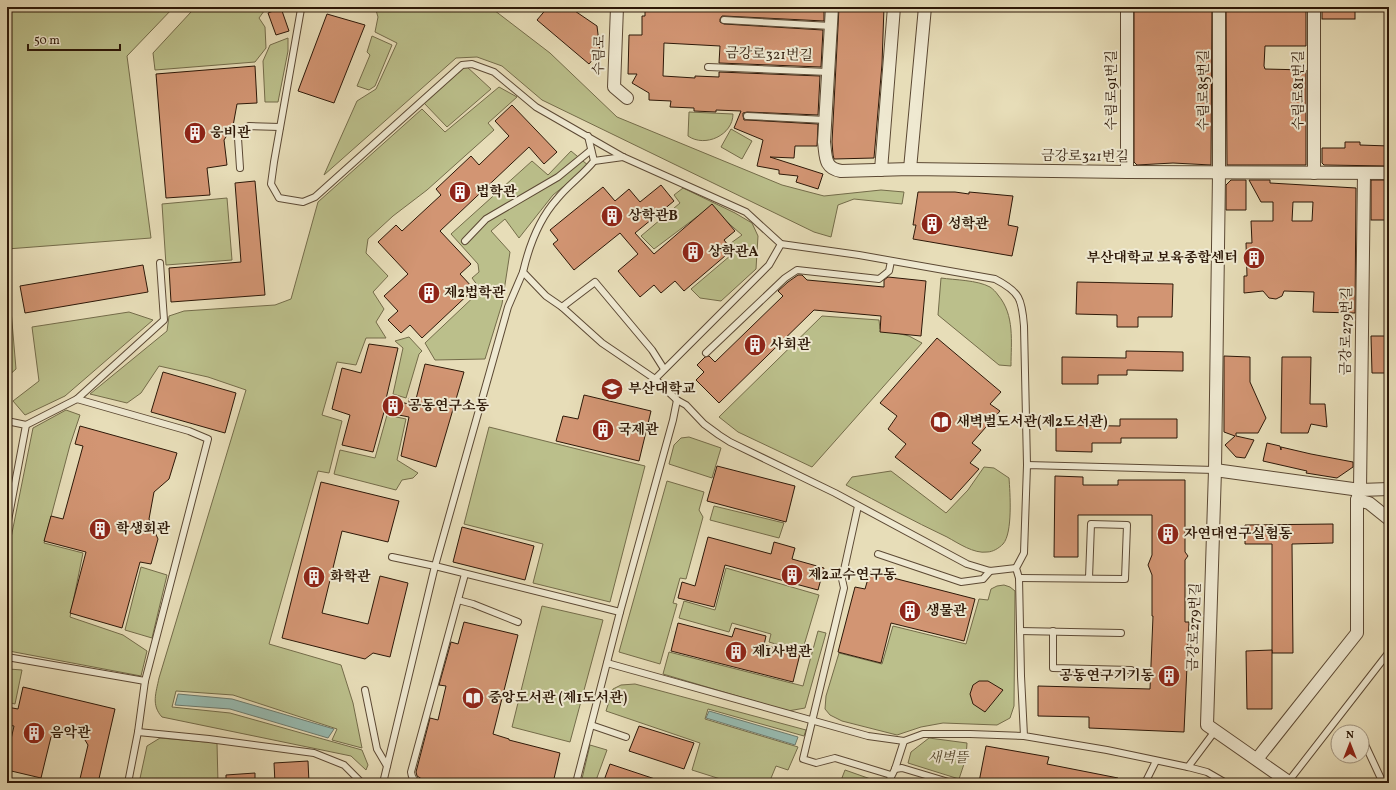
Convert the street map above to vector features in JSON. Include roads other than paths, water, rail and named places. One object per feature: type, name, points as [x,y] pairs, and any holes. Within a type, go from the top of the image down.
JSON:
[{"type":"street","name":"수림로","points":[[617,7],[614,87],[627,98]]},
{"type":"street","name":"금강로321번길","points":[[832,7],[824,142],[828,164],[832,170],[841,172],[910,169],[1219,173],[1389,173]]},
{"type":"street","points":[[881,170],[894,7]]},
{"type":"street","points":[[910,169],[925,7]]},
{"type":"street","name":"수림로91번길","points":[[1127,7],[1127,172]]},
{"type":"street","name":"수림로85번길","points":[[1219,7],[1219,173]]},
{"type":"street","name":"수림로81번길","points":[[1314,7],[1314,173]]},
{"type":"street","name":"금강로279번길","points":[[1219,173],[1215,470],[1207,725],[1289,782]]},
{"type":"street","name":"금강로279번길","points":[[1256,759],[1357,632],[1364,173]]},
{"type":"street","points":[[1215,470],[1358,495],[1389,489]]},
{"type":"street","points":[[1358,495],[1389,519]]},
{"type":"lane","points":[[301,8],[271,184],[279,198],[303,202],[315,197],[462,65],[472,64],[494,72],[536,107],[623,156],[746,212],[781,244],[859,255],[995,279],[1009,286],[1017,294],[1023,309],[1024,326],[1027,465],[1024,553],[1016,568],[1019,578],[1020,676],[1024,736]]},
{"type":"lane","points":[[724,20],[831,26]]},
{"type":"lane","name":"금강로321번길","points":[[708,67],[828,72]]},
{"type":"lane","points":[[747,116],[826,120]]},
{"type":"lane","points":[[240,168],[238,138],[249,126],[280,127]]},
{"type":"lane","points":[[588,136],[594,161]]},
{"type":"lane","points":[[464,241],[486,220],[558,177],[591,150]]},
{"type":"lane","points":[[383,783],[435,566],[508,307],[523,272],[528,251],[542,220],[556,199],[594,161],[623,156]]},
{"type":"lane","points":[[655,379],[768,265],[781,244]]},
{"type":"lane","points":[[706,354],[785,278],[798,270],[879,279],[889,271],[891,261]]},
{"type":"lane","points":[[7,421],[26,426],[77,399],[164,320],[160,263]]},
{"type":"lane","points":[[523,272],[546,296],[562,307],[602,343],[655,379],[677,400],[686,405],[704,424],[730,442],[834,493],[967,564],[990,571],[1016,568]]},
{"type":"lane","points":[[562,307],[595,282],[652,350],[664,369]]},
{"type":"lane","points":[[77,399],[189,431],[208,439],[144,680],[138,732],[128,783]]},
{"type":"lane","points":[[576,783],[620,612],[673,420],[677,400]]},
{"type":"lane","points":[[7,526],[26,426]]},
{"type":"lane","points":[[1027,465],[1215,470]]},
{"type":"lane","points":[[858,506],[842,578],[844,588],[803,759],[816,763],[834,758],[891,775]]},
{"type":"lane","points":[[1019,578],[1125,579],[1127,525],[1091,524],[1089,578]]},
{"type":"lane","points":[[878,554],[961,582],[983,579],[990,571]]},
{"type":"lane","points":[[392,557],[435,566],[620,612]]},
{"type":"lane","points":[[420,783],[412,779],[411,772],[465,574]]},
{"type":"lane","points":[[458,600],[473,604],[518,622]]},
{"type":"lane","points":[[1020,631],[1121,633]]},
{"type":"lane","points":[[1053,631],[1053,668],[1132,670]]},
{"type":"lane","points":[[1289,782],[1389,652]]},
{"type":"lane","points":[[7,657],[144,680]]},
{"type":"lane","points":[[607,663],[868,736],[904,741],[923,734],[1024,736],[1107,750],[1188,767],[1207,772],[1226,783]]},
{"type":"lane","points":[[365,690],[377,749],[387,766]]},
{"type":"lane","points":[[591,725],[626,737]]},
{"type":"lane","points":[[1188,767],[1216,731]]},
{"type":"lane","points":[[138,732],[314,752],[344,765],[362,783]]},
{"type":"lane","points":[[888,783],[891,775],[896,769],[904,741]]},
{"type":"lane","points":[[1370,755],[1383,783]]},
{"type":"lane","points":[[1145,783],[1156,761]]},
{"type":"lane","points":[[896,769],[902,768],[952,783]]},
{"type":"water","points":[[178,694],[232,699],[334,729],[328,738],[230,709],[175,705]]},
{"type":"water","points":[[709,711],[798,737],[795,745],[706,718]]},
{"type":"place","name":"웅비관","points":[[195,133]]},
{"type":"place","name":"법학관","points":[[460,192]]},
{"type":"place","name":"상학관B","points":[[612,216]]},
{"type":"place","name":"성학관","points":[[932,224]]},
{"type":"place","name":"상학관A","points":[[693,252]]},
{"type":"place","name":"부산대학교 보육종합센터","points":[[1254,258]]},
{"type":"place","name":"제2법학관","points":[[429,293]]},
{"type":"place","name":"사회관","points":[[755,345]]},
{"type":"place","name":"부산대학교","points":[[612,389]]},
{"type":"place","name":"공동연구소동","points":[[393,406]]},
{"type":"place","name":"새벽벌도서관(제2도서관)","points":[[941,422]]},
{"type":"place","name":"국제관","points":[[603,430]]},
{"type":"place","name":"학생회관","points":[[100,529]]},
{"type":"place","name":"자연대연구실험동","points":[[1168,534]]},
{"type":"place","name":"제2교수연구동","points":[[792,575]]},
{"type":"place","name":"화학관","points":[[314,577]]},
{"type":"place","name":"생물관","points":[[910,611]]},
{"type":"place","name":"제1사범관","points":[[736,652]]},
{"type":"place","name":"공동연구기기동","points":[[1169,676]]},
{"type":"place","name":"중앙도서관 (제1도서관)","points":[[473,698]]},
{"type":"place","name":"음악관","points":[[34,733]]},
{"type":"park label","name":"새벽뜰","points":[[948,758]]}]
